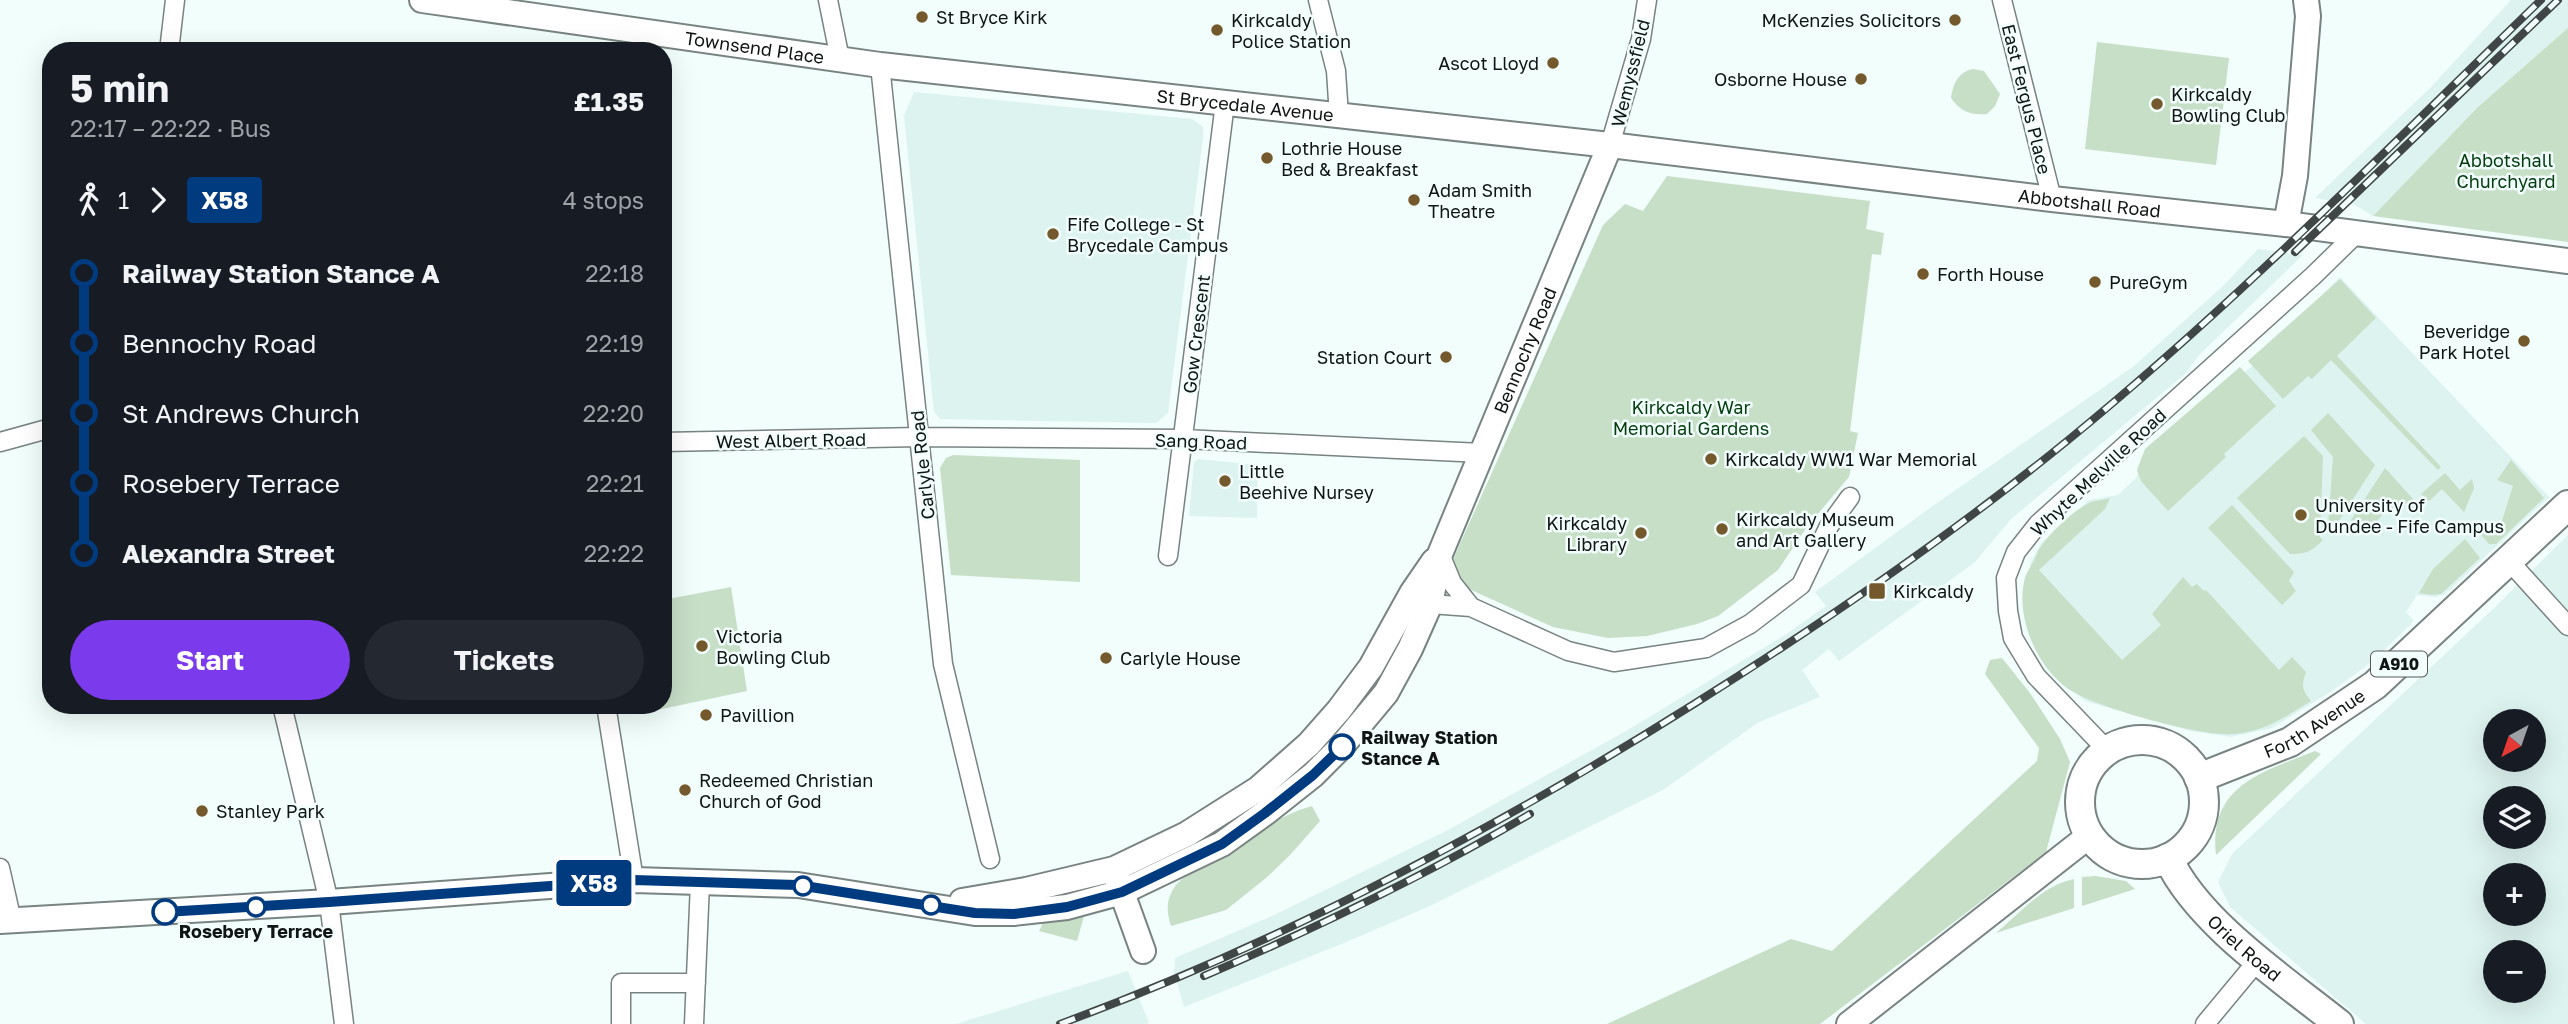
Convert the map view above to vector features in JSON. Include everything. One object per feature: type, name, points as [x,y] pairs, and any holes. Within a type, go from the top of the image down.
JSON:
[{"type":"main road","name":"Townsend Place","points":[[422,0],[880,65]]},
{"type":"main road","points":[[2286,224],[2295,176],[2308,16],[2306,0]]},
{"type":"main road","name":"St Brycedale Avenue","points":[[880,65],[1611,145]]},
{"type":"main road","name":"Abbotshall Road","points":[[1611,145],[2052,199],[2286,224],[2568,261]]},
{"type":"main road","name":"Bennochy Road","points":[[6,921],[634,880],[798,885],[975,913],[1014,914],[1067,907],[1118,881],[1222,844],[1313,775],[1342,747],[1385,693],[1410,649],[1430,604],[1440,554],[1611,145]]},
{"type":"main road","name":"Forth Avenue","points":[[2199,778],[2290,742],[2375,685],[2568,505]]},
{"type":"main road","name":"Bennochy Road","points":[[1118,881],[1258,789],[1309,744],[1371,667],[1412,593],[1440,554]]},
{"type":"main road","points":[[2132,741],[2160,742],[2183,756],[2199,778],[2204,805],[2197,831],[2189,842],[2168,858],[2146,863],[2124,861],[2099,846],[2090,835],[2080,809],[2083,783],[2096,759],[2107,751],[2132,741]]},
{"type":"main road","points":[[1849,1024],[2090,835]]},
{"type":"main road","name":"Oriel Road","points":[[2168,858],[2174,873],[2213,919],[2339,1024]]},
{"type":"main road","points":[[1118,881],[1143,951]]},
{"type":"street","points":[[170,42],[175,0]]},
{"type":"street","points":[[828,0],[840,59]]},
{"type":"street","points":[[1318,0],[1336,71],[1339,116]]},
{"type":"street","name":"Wemyssfield","points":[[1611,145],[1642,39],[1647,0]]},
{"type":"street","name":"East Fergus Place","points":[[2002,0],[2052,199]]},
{"type":"street","name":"Carlyle Road","points":[[880,65],[943,664],[990,859]]},
{"type":"street","name":"Gow Crescent","points":[[1168,556],[1225,103]]},
{"type":"street","name":"Whyte Melville Road","points":[[2107,751],[2036,676],[2013,638],[2006,578],[2016,552],[2038,524],[2305,284],[2356,234]]},
{"type":"street","points":[[0,442],[42,430]]},
{"type":"street","name":"Sang Road","points":[[920,437],[1183,439],[1482,453]]},
{"type":"street","name":"West Albert Road","points":[[672,442],[920,437]]},
{"type":"street","points":[[1430,604],[1471,607],[1567,651],[1614,662],[1706,648],[1750,624],[1801,585],[1829,526],[1850,496]]},
{"type":"street","points":[[1440,554],[1452,583],[1471,607]]},
{"type":"street","points":[[2509,561],[2568,626]]},
{"type":"street","points":[[284,714],[329,902],[344,1024]]},
{"type":"street","points":[[607,714],[634,880]]},
{"type":"street","points":[[0,868],[6,921]]},
{"type":"street","points":[[694,1024],[700,883]]},
{"type":"street","points":[[2205,1024],[2259,959]]},
{"type":"street","points":[[621,1024],[621,983],[696,983]]},
{"type":"shaded area","points":[[2511,0],[2568,0],[2568,28],[2477,108],[2373,216],[2355,205],[2315,198],[2431,87]]},
{"type":"shaded area","name":"Fife College - St Brycedale Campus","points":[[914,92],[1192,119],[1203,127],[1168,413],[1156,423],[940,419],[934,412],[904,116]]},
{"type":"shaded area","points":[[2258,249],[2303,255],[2199,355],[2185,374],[2011,519],[1974,563],[1839,661],[1829,649],[1802,670],[1820,697],[1759,722],[1663,790],[1430,906],[1184,1007],[1174,972],[1175,958],[1272,916],[1448,830],[1626,731],[1785,635],[1826,606],[1815,592],[2134,366],[2223,286]]},
{"type":"shaded area","name":"University of Dundee - Fife Campus","points":[[2340,277],[2549,497],[2445,594],[2436,597],[2417,595],[2406,612],[2414,621],[2373,661],[2332,691],[2272,728],[2231,737],[2191,731],[2085,701],[2065,682],[2029,593],[2030,564],[2041,543],[2089,500],[2118,495],[2136,478],[2147,457],[2254,364]]},
{"type":"shaded area","name":"Little Beehive Nursey","points":[[1198,459],[1258,465],[1257,518],[1189,516],[1194,462]]},
{"type":"shaded area","points":[[2568,535],[2568,1024],[2366,1024],[2230,907],[2218,882],[2232,854]]},
{"type":"shaded area","points":[[1128,971],[1149,1023],[956,1024]]},
{"type":"green space","name":"Abbotshall Churchyard","points":[[2568,28],[2568,242],[2373,216],[2477,108]]},
{"type":"green space","name":"Kirkcaldy Bowling Club","points":[[2097,42],[2229,58],[2216,165],[2085,149]]},
{"type":"green space","points":[[1973,69],[1984,71],[2000,94],[1995,106],[1987,114],[1966,112],[1951,98],[1957,79]]},
{"type":"green space","name":"Kirkcaldy War Memorial Gardens","points":[[1667,176],[1870,201],[1866,229],[1884,233],[1881,255],[1872,254],[1850,431],[1858,433],[1849,477],[1807,527],[1778,570],[1718,616],[1647,636],[1608,638],[1553,627],[1469,589],[1450,566],[1603,225],[1625,204],[1643,211]]},
{"type":"green space","points":[[2340,279],[2376,318],[2337,356],[2441,467],[2438,470],[2331,360],[2312,379],[2308,376],[2283,399],[2248,361]]},
{"type":"green space","points":[[2240,367],[2276,406],[2168,511],[2141,481],[2137,470],[2145,449]]},
{"type":"green space","points":[[2328,413],[2375,465],[2333,530],[2328,528],[2333,457],[2311,430]]},
{"type":"green space","points":[[2304,436],[2323,456],[2320,537],[2323,540],[2308,552],[2290,554],[2237,498]]},
{"type":"green space","points":[[953,455],[1080,460],[1080,582],[951,575],[940,468],[946,458]]},
{"type":"green space","points":[[2511,460],[2544,498],[2496,544],[2489,544],[2476,529],[2484,522],[2500,527],[2513,486],[2497,480]]},
{"type":"green space","points":[[2385,468],[2424,511],[2418,515],[2403,501],[2390,515],[2385,512],[2376,522],[2353,523],[2351,520]]},
{"type":"green space","points":[[2445,473],[2460,490],[2472,479],[2474,488],[2464,512],[2442,489],[2429,501],[2421,494]]},
{"type":"green space","points":[[2110,498],[2105,509],[2039,570],[2122,660],[2161,625],[2152,614],[2183,577],[2192,587],[2197,584],[2206,590],[2279,670],[2292,657],[2306,672],[2303,688],[2311,701],[2259,729],[2235,734],[2208,733],[2126,713],[2088,699],[2062,684],[2050,672],[2032,643],[2026,627],[2023,610],[2025,578],[2040,547],[2063,522],[2089,503]]},
{"type":"green space","points":[[2232,505],[2294,572],[2289,581],[2296,591],[2282,605],[2208,528]]},
{"type":"green space","points":[[2465,539],[2480,558],[2441,594],[2419,593],[2433,569]]},
{"type":"green space","name":"Victoria Bowling Club","points":[[731,587],[747,691],[672,707],[672,598]]},
{"type":"green space","points":[[2002,658],[2030,693],[2060,739],[2070,762],[2046,852],[1820,1024],[1607,1024],[1791,939],[1832,951],[2037,761],[2039,748],[1985,674],[1990,660]]},
{"type":"green space","points":[[2315,751],[2321,754],[2216,855],[2216,831],[2221,812],[2230,797],[2259,775]]},
{"type":"green space","points":[[1312,806],[1320,821],[1266,878],[1226,910],[1171,926],[1169,900],[1181,880],[1278,820]]},
{"type":"green space","points":[[2095,876],[2126,881],[2135,889],[2082,906],[2082,877]]},
{"type":"green space","points":[[2074,879],[2074,908],[1996,933],[2052,887]]},
{"type":"green space","points":[[1084,916],[1077,941],[1039,931],[1043,923]]},
{"type":"railway","points":[[1060,1024],[1143,992],[1306,920],[1464,839],[1542,796],[1694,704],[1885,578],[2022,477],[2190,336],[2308,226],[2541,0]]},
{"type":"railway","points":[[2295,252],[2558,0]]},
{"type":"railway","points":[[1204,976],[1370,900],[1451,859],[1530,814]]},
{"type":"bus line","name":"X58","points":[[165,912],[634,880],[798,885],[975,913],[1014,914],[1067,907],[1122,892],[1222,844],[1313,775],[1342,747]]},
{"type":"place","name":"St Bryce Kirk","points":[[922,17]]},
{"type":"place","name":"McKenzies Solicitors","points":[[1955,20]]},
{"type":"place","name":"Kirkcaldy Police Station","points":[[1217,30]]},
{"type":"place","name":"Ascot Lloyd","points":[[1553,63]]},
{"type":"place","name":"Osborne House","points":[[1861,79]]},
{"type":"place","name":"Kirkcaldy Bowling Club","points":[[2157,104]]},
{"type":"place","name":"Lothrie House Bed & Breakfast","points":[[1267,158]]},
{"type":"place","name":"Adam Smith Theatre","points":[[1414,200]]},
{"type":"place","name":"Fife College - St Brycedale Campus","points":[[1053,234]]},
{"type":"place","name":"Forth House","points":[[1923,274]]},
{"type":"place","name":"PureGym","points":[[2095,282]]},
{"type":"place","name":"Beveridge Park Hotel","points":[[2524,341]]},
{"type":"place","name":"Station Court","points":[[1446,357]]},
{"type":"place","name":"Kirkcaldy WW1 War Memorial","points":[[1711,459]]},
{"type":"place","name":"Little Beehive Nursey","points":[[1225,481]]},
{"type":"place","name":"University of Dundee - Fife Campus","points":[[2301,515]]},
{"type":"place","name":"Kirkcaldy Museum and Art Gallery","points":[[1722,529]]},
{"type":"place","name":"Kirkcaldy Library","points":[[1641,533]]},
{"type":"place","name":"Kirkcaldy","points":[[1877,591]]},
{"type":"place","name":"Victoria Bowling Club","points":[[702,646]]},
{"type":"place","name":"Carlyle House","points":[[1106,658]]},
{"type":"place","name":"Pavillion","points":[[706,715]]},
{"type":"place","name":"Railway Station Stance A","points":[[1342,747]]},
{"type":"place","name":"Redeemed Christian Church of God","points":[[685,790]]},
{"type":"place","name":"Stanley Park","points":[[202,811]]},
{"type":"place","name":"Rosebery Terrace","points":[[256,907]]}]
